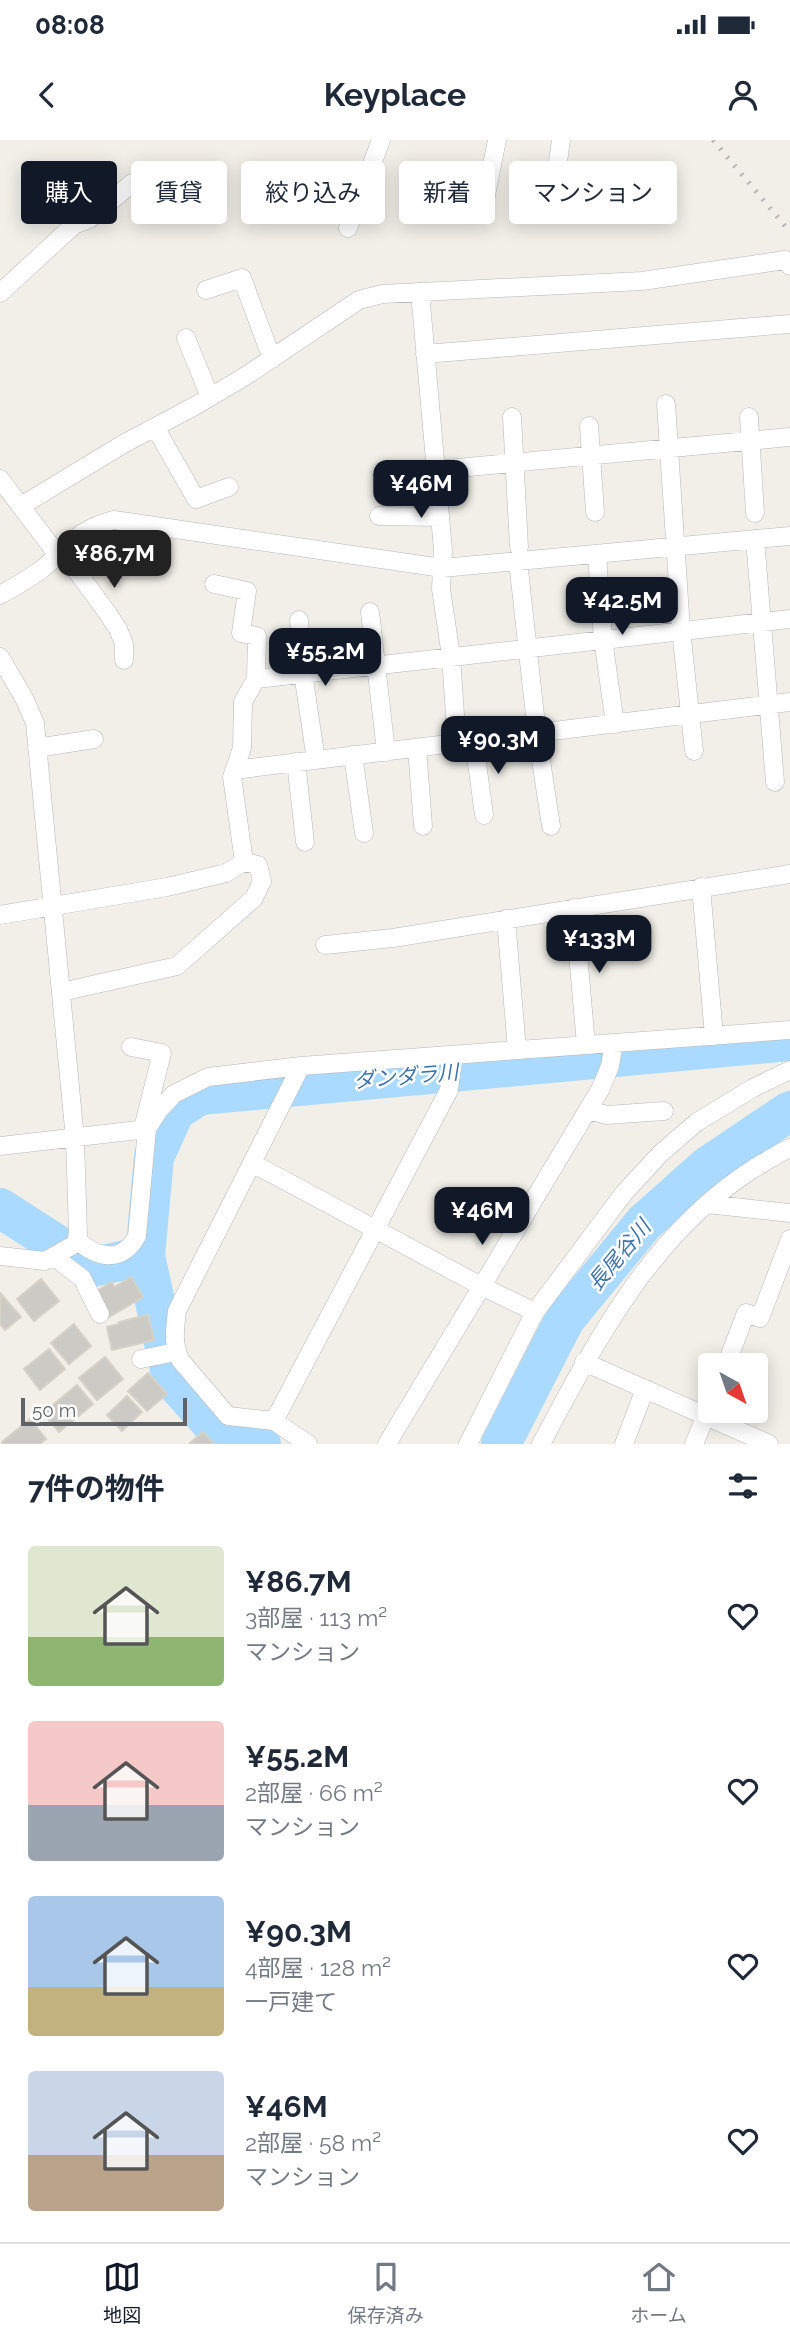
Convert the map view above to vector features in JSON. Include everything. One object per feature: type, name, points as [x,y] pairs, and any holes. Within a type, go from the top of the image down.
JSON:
[{"type":"street","points":[[348,228],[381,140]]},
{"type":"street","points":[[492,161],[496,140]]},
{"type":"street","points":[[559,161],[562,140]]},
{"type":"street","points":[[0,293],[74,225],[91,218],[131,184]]},
{"type":"street","points":[[21,506],[210,397],[359,300],[382,294],[642,281],[785,260],[790,266]]},
{"type":"street","points":[[206,290],[242,278],[272,359]]},
{"type":"street","points":[[420,292],[443,550],[441,589],[465,743],[484,815]]},
{"type":"street","points":[[425,354],[790,324]]},
{"type":"street","points":[[186,338],[210,397]]},
{"type":"street","points":[[666,404],[681,630],[694,751]]},
{"type":"street","points":[[512,417],[518,554],[537,734],[551,826]]},
{"type":"street","points":[[749,417],[755,513]]},
{"type":"street","points":[[589,426],[595,512]]},
{"type":"street","points":[[155,427],[196,499],[229,486]]},
{"type":"street","points":[[381,472],[436,470],[790,437]]},
{"type":"street","points":[[0,479],[57,554],[70,562],[118,629],[124,644],[124,660]]},
{"type":"street","points":[[379,516],[440,517]]},
{"type":"street","points":[[0,595],[38,572],[67,543],[82,533],[114,520],[442,568],[518,554],[597,554],[790,536]]},
{"type":"street","points":[[755,539],[775,782]]},
{"type":"street","points":[[597,554],[603,639],[615,724]]},
{"type":"street","points":[[214,584],[247,591],[241,633],[257,636],[256,679],[243,702],[242,748],[234,769],[232,788],[244,862]]},
{"type":"street","points":[[370,611],[386,752]]},
{"type":"street","points":[[256,679],[790,619]]},
{"type":"street","points":[[299,620],[303,673],[316,760]]},
{"type":"street","points":[[0,657],[35,723],[75,1139],[67,1249],[100,1314]]},
{"type":"street","points":[[234,769],[790,702]]},
{"type":"street","points":[[37,748],[94,740]]},
{"type":"street","points":[[417,748],[422,826]]},
{"type":"street","points":[[353,755],[364,833]]},
{"type":"street","points":[[296,762],[305,842]]},
{"type":"street","points":[[0,915],[167,887],[226,873],[244,862],[258,865],[262,881],[254,898],[177,966],[61,992]]},
{"type":"street","points":[[325,945],[393,939],[790,874]]},
{"type":"street","points":[[701,887],[714,1035]]},
{"type":"street","points":[[574,908],[586,1045]]},
{"type":"street","points":[[506,919],[517,1050]]},
{"type":"street","points":[[0,1146],[145,1130],[174,1094],[208,1077],[301,1066],[452,1067],[517,1050],[586,1045],[612,1054],[714,1035],[790,1030]]},
{"type":"street","points":[[0,1256],[45,1261],[67,1249],[122,1254],[131,1247],[137,1236],[145,1130],[162,1053],[131,1047]]},
{"type":"street","points":[[387,1444],[588,1110],[612,1054]]},
{"type":"street","points":[[301,1066],[177,1311],[174,1336],[161,1355],[181,1361],[228,1416],[274,1422],[308,1444]]},
{"type":"street","points":[[274,1422],[449,1090],[452,1067]]},
{"type":"street","points":[[468,1444],[535,1312],[624,1193],[660,1153],[697,1122],[753,1088],[790,1070]]},
{"type":"street","points":[[588,1110],[607,1115],[663,1111]]},
{"type":"street","points":[[541,1444],[613,1314],[649,1265],[687,1221],[730,1184],[790,1148]]},
{"type":"street","points":[[252,1163],[481,1286],[535,1312]]},
{"type":"street","points":[[707,1204],[790,1213]]},
{"type":"street","points":[[731,1353],[746,1313],[760,1318],[790,1239]]},
{"type":"street","points":[[584,1363],[645,1389],[698,1407]]},
{"type":"street","points":[[624,1444],[645,1389]]},
{"type":"street","points":[[694,1444],[704,1423]]},
{"type":"street","points":[[731,1423],[769,1444]]},
{"type":"water","points":[[790,1090],[790,1118],[769,1128],[755,1128],[758,1116]]},
{"type":"building","points":[[131,1277],[143,1297],[109,1317],[95,1292],[112,1282],[114,1287]]},
{"type":"building","points":[[41,1279],[59,1301],[34,1321],[17,1299]]},
{"type":"building","points":[[1,1294],[21,1317],[5,1330],[0,1324]]},
{"type":"building","points":[[148,1315],[154,1340],[112,1350],[107,1327]]},
{"type":"building","points":[[74,1324],[91,1346],[69,1364],[51,1343]]},
{"type":"building","points":[[49,1349],[65,1369],[40,1390],[24,1369]]},
{"type":"building","points":[[105,1357],[123,1379],[97,1400],[79,1378]]},
{"type":"building","points":[[148,1373],[167,1394],[147,1411],[128,1391]]},
{"type":"building","points":[[77,1385],[93,1404],[59,1432],[43,1413]]},
{"type":"building","points":[[127,1396],[142,1412],[122,1431],[107,1415]]},
{"type":"building","points":[[30,1419],[46,1439],[40,1444],[3,1444],[2,1442]]},
{"type":"building","points":[[203,1432],[214,1444],[189,1444]]},
{"type":"waterway","name":"ダンダラ川","points":[[0,1208],[92,1267],[145,1256],[154,1157],[175,1111],[200,1095],[790,1041]]},
{"type":"waterway","name":"長尾谷川","points":[[501,1444],[565,1319],[644,1223],[708,1166],[790,1111]]},
{"type":"waterway","name":"ダンダラ川","points":[[145,1256],[172,1379],[221,1434],[256,1439],[261,1444]]},
{"type":"railway","points":[[713,140],[790,232]]}]
